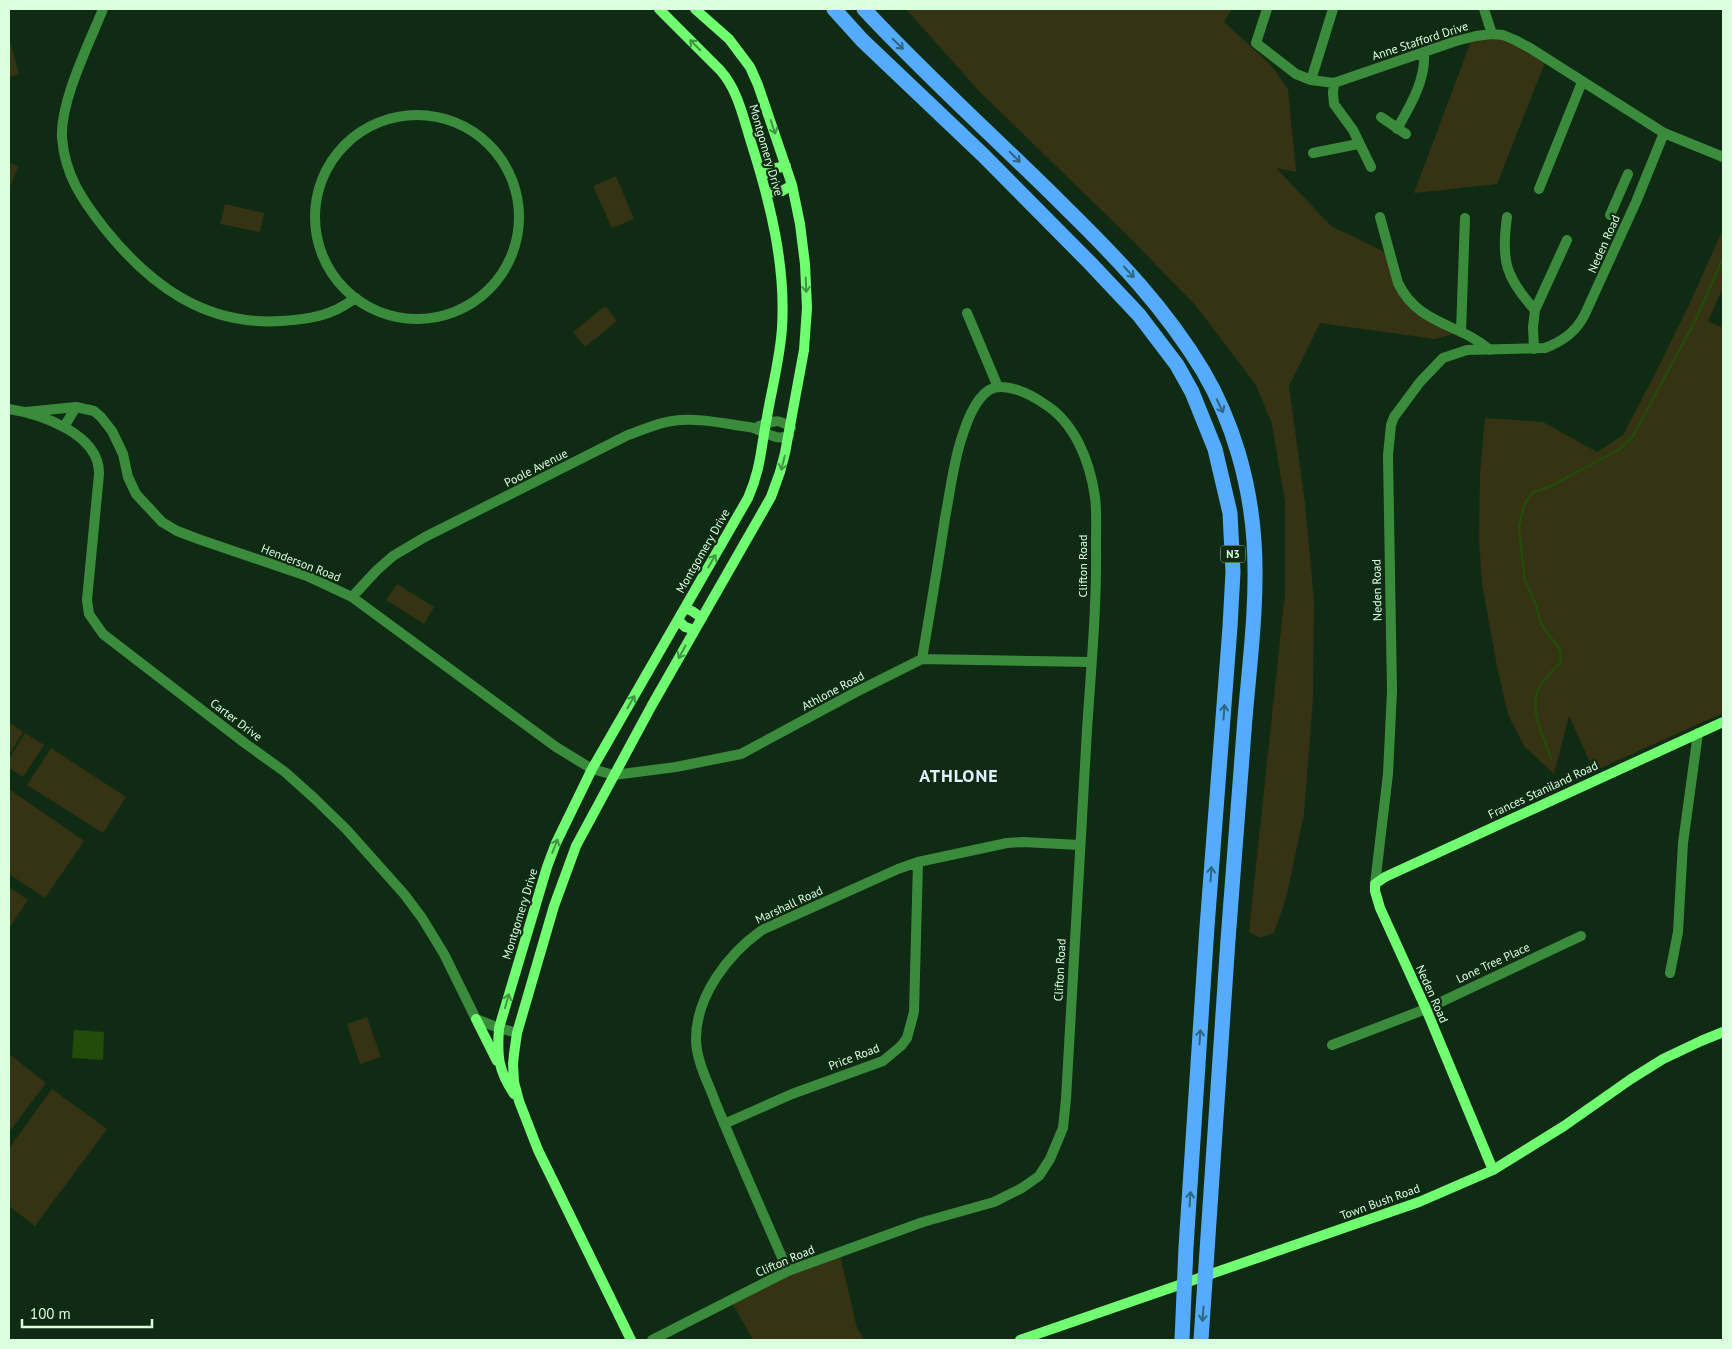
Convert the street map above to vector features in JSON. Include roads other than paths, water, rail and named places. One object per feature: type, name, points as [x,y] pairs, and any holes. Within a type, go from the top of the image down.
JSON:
[{"type":"highway","name":"N3","points":[[834,9],[862,40],[983,155],[1084,256],[1139,315],[1177,365],[1192,392],[1215,449],[1230,513],[1233,572],[1186,1247],[1182,1340]]},
{"type":"highway","name":"N3","points":[[864,9],[1086,227],[1140,284],[1165,315],[1205,375],[1224,413],[1238,450],[1249,503],[1254,540],[1252,631],[1227,953],[1201,1340]]},
{"type":"street","points":[[103,9],[71,88],[64,114],[62,136],[64,156],[71,178],[82,198],[116,242],[144,272],[170,292],[211,312],[236,318],[267,322],[299,320],[332,312],[356,298]]},
{"type":"street","name":"Montgomery Drive","points":[[519,1101],[500,1067],[498,1048],[499,1028],[542,883],[556,843],[592,769],[748,498],[759,467],[780,344],[782,325],[779,254],[762,176],[736,93],[729,79],[659,9]]},
{"type":"street","name":"Montgomery Drive","points":[[632,1340],[538,1150],[519,1101],[512,1064],[518,1033],[554,906],[576,846],[771,497],[780,472],[790,432],[804,350],[807,308],[806,264],[792,185],[758,85],[750,67],[728,39],[695,9]]},
{"type":"street","name":"Anne Stafford Drive","points":[[1266,9],[1256,43],[1296,74],[1311,80],[1334,82],[1456,41],[1476,36],[1503,35],[1530,48],[1664,133],[1723,157]]},
{"type":"street","points":[[1311,80],[1333,9]]},
{"type":"street","points":[[1484,9],[1492,34]]},
{"type":"street","points":[[1380,117],[1401,131],[1417,90],[1425,60],[1424,53]]},
{"type":"street","points":[[1334,82],[1334,104],[1353,130],[1358,144],[1371,167]]},
{"type":"street","points":[[1539,189],[1582,82]]},
{"type":"street","points":[[407,117],[433,117],[454,122],[470,129],[490,145],[501,157],[512,174],[518,195],[520,219],[515,245],[507,265],[497,280],[479,299],[457,311],[437,316],[395,315],[374,308],[356,298],[336,278],[328,265],[319,244],[315,225],[316,201],[329,163],[342,146],[361,131],[377,123],[407,117]]},
{"type":"street","name":"Neden Road","points":[[1493,1170],[1426,1009],[1380,908],[1375,891],[1388,774],[1392,691],[1388,455],[1391,425],[1400,407],[1443,358],[1467,350],[1545,348],[1555,344],[1580,326],[1636,202],[1664,133]]},
{"type":"street","points":[[1313,153],[1358,144]]},
{"type":"street","points":[[762,176],[772,169],[786,166]]},
{"type":"street","points":[[1610,215],[1628,174]]},
{"type":"street","points":[[766,193],[782,191],[792,185]]},
{"type":"street","points":[[1619,198],[1636,202]]},
{"type":"street","points":[[1380,217],[1402,292],[1418,310],[1449,328],[1478,341],[1490,350]]},
{"type":"street","points":[[1507,217],[1504,252],[1508,271],[1535,310]]},
{"type":"street","points":[[1461,332],[1465,218]]},
{"type":"street","points":[[1534,349],[1533,327],[1535,310],[1567,240]]},
{"type":"street","points":[[922,659],[960,442],[969,418],[980,399],[989,390],[998,387],[966,313]]},
{"type":"street","name":"Clifton Road","points":[[652,1340],[788,1271],[923,1222],[994,1202],[1022,1188],[1038,1176],[1050,1159],[1063,1128],[1096,580],[1095,498],[1087,463],[1078,440],[1065,422],[1050,407],[1033,396],[1012,389],[998,387]]},
{"type":"street","points":[[64,427],[76,407]]},
{"type":"street","name":"Henderson Road","points":[[26,412],[76,407],[88,408],[102,417],[107,424],[122,454],[128,477],[136,494],[162,522],[177,531],[200,540],[307,576],[352,597],[556,747],[592,769]]},
{"type":"street","name":"Henderson Road","points":[[9,409],[26,412],[64,427]]},
{"type":"street","name":"Poole Avenue","points":[[352,597],[393,556],[425,537],[628,435],[674,421],[700,420],[765,428],[779,438],[784,438],[790,432],[779,421],[773,421],[765,428]]},
{"type":"street","name":"Carter Drive","points":[[64,427],[94,454],[99,466],[87,600],[89,614],[94,623],[109,640],[285,772],[346,829],[404,894],[422,918],[444,954],[476,1019]]},
{"type":"street","points":[[685,608],[692,610],[702,618]]},
{"type":"street","points":[[678,620],[685,627],[695,630]]},
{"type":"street","name":"Athlone Road","points":[[592,769],[614,775],[676,767],[741,754],[922,659],[1091,662]]},
{"type":"street","name":"Frances Staniland Road","points":[[1375,884],[1385,877],[1723,722]]},
{"type":"street","points":[[1670,973],[1678,932],[1683,843],[1698,733]]},
{"type":"street","name":"Marshall Road","points":[[788,1271],[724,1124],[702,1068],[696,1041],[698,1019],[716,979],[747,940],[762,930],[898,869],[918,862],[1007,843],[1079,845]]},
{"type":"street","name":"Price Road","points":[[724,1124],[792,1094],[883,1060],[894,1053],[907,1038],[914,1012],[918,862]]},
{"type":"street","points":[[542,883],[561,887]]},
{"type":"street","points":[[537,903],[554,906]]},
{"type":"street","name":"Lone Tree Place","points":[[1332,1045],[1426,1009],[1581,936]]},
{"type":"street","points":[[476,1019],[518,1033]]},
{"type":"street","points":[[476,1019],[500,1067]]},
{"type":"street","name":"Town Bush Road","points":[[1020,1340],[1419,1202],[1493,1170],[1540,1142],[1664,1059],[1723,1032]]},
{"type":"waterway","points":[[1551,758],[1540,728],[1535,704],[1539,687],[1561,662],[1560,650],[1541,624],[1536,605],[1525,581],[1519,528],[1524,505],[1532,493],[1551,486],[1620,449],[1633,436],[1694,323],[1723,258]]},
{"type":"district","name":"ATHLONE","points":[[959,776]]}]
